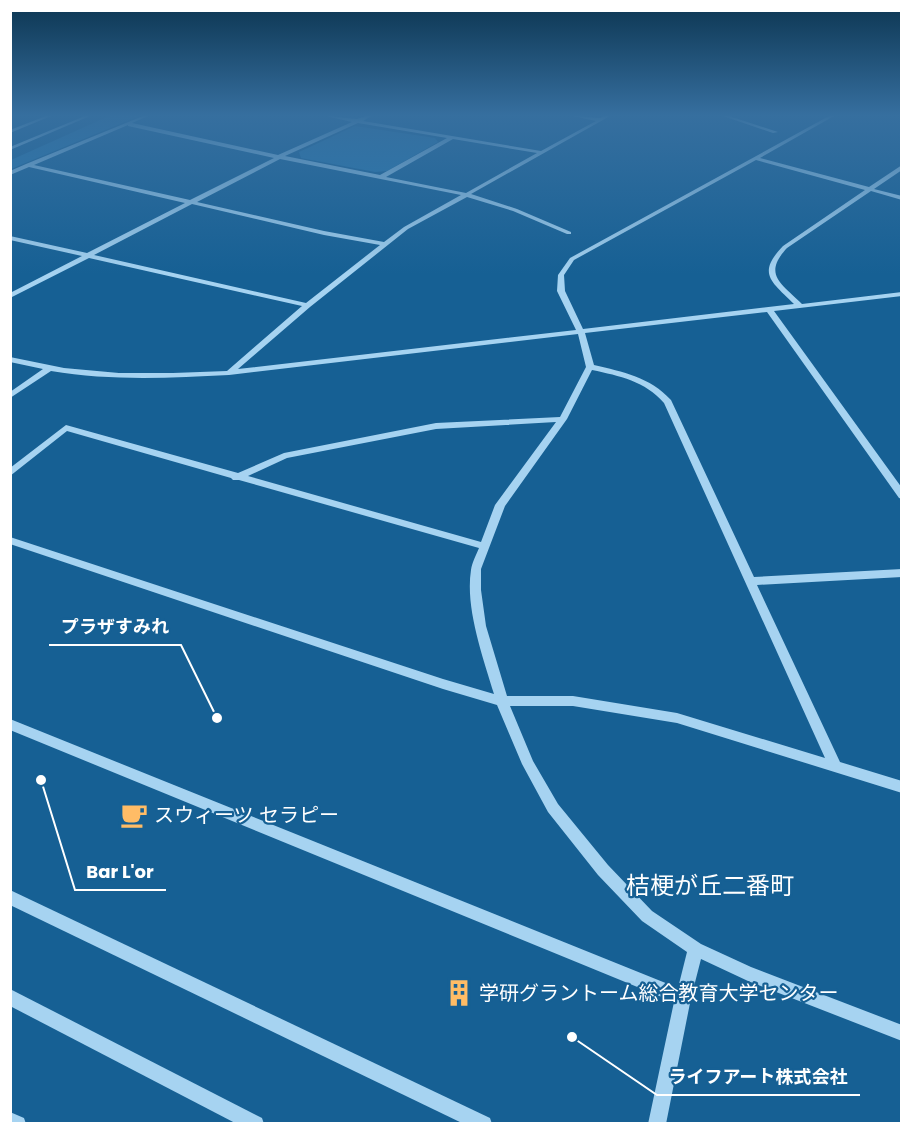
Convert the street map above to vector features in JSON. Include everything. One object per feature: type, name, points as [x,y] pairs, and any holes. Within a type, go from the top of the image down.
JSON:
[{"type":"street","points":[[45,169],[324,233],[383,243]]},
{"type":"street","points":[[10,296],[256,169]]},
{"type":"street","points":[[340,169],[464,194],[521,213],[569,234]]},
{"type":"street","points":[[381,177],[396,169]]},
{"type":"street","points":[[228,373],[383,243],[510,169]]},
{"type":"street","points":[[736,169],[572,260],[561,275],[561,291],[581,333],[591,367],[563,419],[500,505],[476,569],[480,626],[502,701],[528,764],[554,808],[603,870],[647,916],[696,949],[748,973],[902,1033]]},
{"type":"street","points":[[796,169],[902,198]]},
{"type":"street","points":[[800,306],[771,277],[769,270],[772,261],[785,247],[899,169]]},
{"type":"street","points":[[10,238],[307,305]]},
{"type":"street","points":[[10,359],[48,370],[124,377],[228,373],[902,294]]},
{"type":"street","points":[[769,310],[902,496]]},
{"type":"street","points":[[591,367],[636,378],[651,385],[668,402],[835,766]]},
{"type":"street","points":[[10,396],[48,370]]},
{"type":"street","points":[[236,478],[285,456],[436,426],[563,419]]},
{"type":"street","points":[[10,472],[66,428],[236,478],[484,546]]},
{"type":"street","points":[[10,540],[432,681],[502,701],[573,701],[666,715],[902,787]]},
{"type":"street","points":[[751,581],[902,573]]},
{"type":"street","points":[[10,724],[683,998]]},
{"type":"street","points":[[10,897],[484,1124]]},
{"type":"street","points":[[657,1124],[683,998],[696,949]]},
{"type":"street","points":[[10,998],[256,1124]]},
{"type":"street","points":[[10,1120],[18,1124]]},
{"type":"shaded area","points":[[359,169],[391,169],[375,172]]},
{"type":"place","name":"プラザすみれ","points":[[217,718]]},
{"type":"place","name":"Bar L'or","points":[[41,780]]},
{"type":"place","name":"スウィーツ セラピー","points":[[134,815]]},
{"type":"place","name":"学研グラントーム総合教育大学センター","points":[[459,993]]},
{"type":"place","name":"ライフアート株式会社","points":[[572,1037]]},
{"type":"district","name":"桔梗が丘二番町","points":[[710,885]]}]
